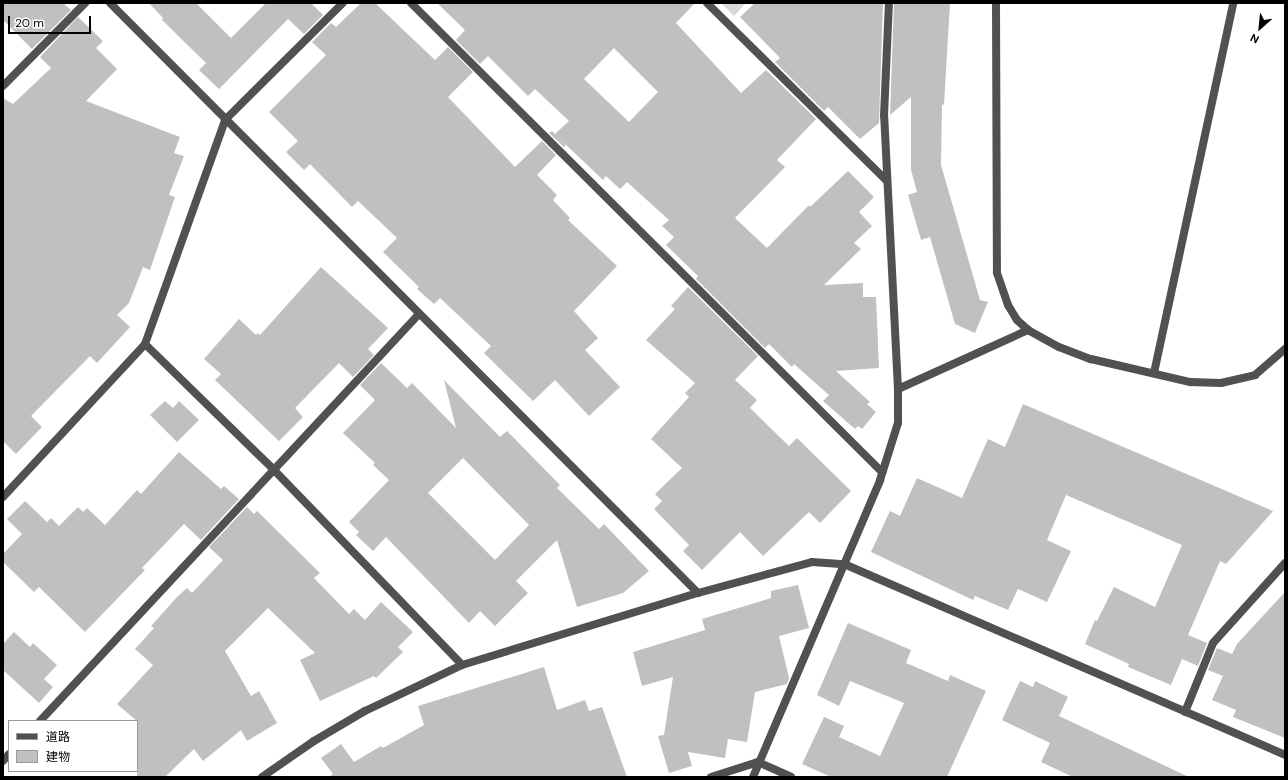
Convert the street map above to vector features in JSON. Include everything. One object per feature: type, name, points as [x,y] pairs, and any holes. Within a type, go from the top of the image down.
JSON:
[{"type":"street","points":[[3,86],[84,3]]},
{"type":"street","points":[[110,3],[698,593]]},
{"type":"street","points":[[3,497],[146,344],[226,120],[343,3]]},
{"type":"street","points":[[411,3],[882,472]]},
{"type":"street","points":[[707,3],[886,180]]},
{"type":"street","points":[[753,777],[758,762],[844,564],[882,472],[898,423],[898,389],[886,180],[884,116],[889,3]]},
{"type":"street","points":[[996,3],[997,274],[1008,305],[1017,320],[1028,330],[1060,347],[1092,359],[1190,382],[1221,383],[1255,375],[1285,349]]},
{"type":"street","points":[[1154,373],[1233,3]]},
{"type":"street","points":[[41,720],[419,314]]},
{"type":"street","points":[[898,389],[1028,330]]},
{"type":"street","points":[[146,344],[274,470],[462,665]]},
{"type":"street","points":[[262,777],[314,741],[365,711],[462,665],[698,593],[812,562],[844,564],[1285,755]]},
{"type":"street","points":[[1185,712],[1213,643],[1285,563]]},
{"type":"street","points":[[711,777],[758,762],[791,777]]},
{"type":"shaded area","points":[[721,3],[746,3],[734,16]]},
{"type":"building","points":[[3,3],[63,3],[71,10],[32,49],[3,20]]},
{"type":"building","points":[[149,3],[196,3],[231,38],[266,3],[311,3],[323,15],[304,34],[288,19],[219,89],[199,70],[206,63],[162,20],[163,18]]},
{"type":"building","points":[[361,3],[375,3],[435,60],[448,47],[473,72],[448,97],[515,167],[542,141],[556,155],[537,175],[557,195],[553,200],[570,218],[568,220],[617,266],[574,311],[598,338],[585,350],[620,387],[589,416],[555,380],[533,401],[484,353],[491,346],[440,298],[434,304],[417,289],[419,287],[383,252],[397,238],[358,201],[352,207],[310,164],[304,170],[286,152],[298,141],[269,112],[326,55],[312,42],[331,23],[336,27]]},
{"type":"building","points":[[437,3],[695,3],[676,23],[741,93],[766,70],[816,119],[777,160],[785,167],[735,218],[767,248],[809,205],[810,207],[848,171],[874,197],[859,212],[872,226],[854,243],[861,249],[824,285],[863,283],[863,297],[876,297],[879,368],[836,371],[870,402],[867,404],[876,412],[862,429],[858,426],[855,429],[823,401],[829,395],[794,364],[792,367],[769,344],[765,348],[696,279],[698,276],[666,245],[674,237],[662,226],[669,220],[627,182],[620,189],[606,176],[603,180],[559,138],[566,145],[564,147],[549,133],[552,131],[555,134],[569,121],[535,89],[528,96],[488,56],[480,64],[456,40],[465,30]],"holes":[[[614,48],[658,92],[629,122],[584,79]]]},
{"type":"building","points":[[755,3],[883,3],[879,123],[860,139],[828,107],[824,111],[775,62],[780,58],[740,17]]},
{"type":"building","points":[[894,3],[950,3],[944,105],[942,104],[941,165],[980,300],[988,302],[975,333],[955,324],[930,237],[921,240],[908,195],[917,192],[911,170],[911,97],[890,115]]},
{"type":"building","points":[[78,17],[103,41],[96,48],[117,69],[86,101],[180,137],[174,153],[184,156],[169,195],[175,197],[150,270],[143,267],[129,303],[117,315],[130,327],[97,363],[90,356],[31,416],[42,427],[16,454],[3,441],[3,98],[13,104],[51,68],[40,57]]},
{"type":"building","points":[[321,267],[388,328],[368,349],[374,355],[353,377],[339,363],[295,408],[303,417],[279,441],[215,380],[221,374],[204,359],[239,319],[256,335],[258,333],[260,335]]},
{"type":"building","points":[[688,287],[758,356],[735,380],[757,400],[750,408],[789,446],[797,438],[851,491],[820,523],[809,512],[763,556],[740,532],[702,570],[683,551],[689,545],[654,509],[662,501],[655,494],[682,468],[651,439],[689,397],[685,393],[695,383],[646,340],[675,309],[671,306]]},
{"type":"building","points":[[381,363],[407,388],[412,383],[456,428],[444,380],[500,437],[507,431],[560,485],[557,488],[599,529],[604,524],[649,571],[623,593],[577,607],[557,540],[516,581],[528,593],[495,626],[480,611],[469,623],[386,537],[373,551],[356,535],[359,532],[349,522],[389,480],[373,465],[375,463],[343,433],[375,400],[360,385]],"holes":[[[463,458],[529,525],[495,560],[428,493]]]},
{"type":"building","points":[[165,401],[173,408],[179,401],[199,420],[177,442],[150,415]]},
{"type":"building","points":[[1023,404],[1273,511],[1226,564],[1220,561],[1188,635],[1207,643],[1198,666],[1182,659],[1171,685],[1128,667],[1129,664],[1085,644],[1095,620],[1097,621],[1114,587],[1155,607],[1182,545],[1066,495],[1047,540],[1071,551],[1047,602],[1018,589],[1008,610],[975,596],[973,600],[871,552],[890,511],[900,516],[917,478],[962,498],[988,439],[1005,447]]},
{"type":"building","points":[[179,452],[221,489],[224,486],[239,499],[201,540],[184,524],[142,568],[145,570],[85,632],[39,587],[34,592],[3,562],[3,554],[22,534],[7,519],[25,501],[47,522],[51,518],[59,526],[78,507],[83,512],[87,508],[105,525],[137,490],[141,494]]},
{"type":"building","points":[[247,507],[254,514],[257,511],[320,573],[314,578],[349,614],[354,609],[365,620],[381,602],[413,632],[398,647],[403,652],[376,678],[374,676],[320,701],[300,660],[315,653],[268,608],[225,651],[251,696],[259,691],[277,723],[247,741],[241,730],[203,761],[194,749],[165,777],[137,777],[138,720],[136,720],[117,704],[153,665],[135,649],[154,628],[151,626],[177,597],[187,588],[192,593],[223,560],[209,547]]},
{"type":"building","points":[[798,585],[809,628],[779,636],[789,678],[787,684],[755,692],[747,742],[728,739],[725,758],[688,752],[692,766],[669,773],[658,736],[664,735],[673,677],[642,686],[633,652],[705,630],[702,619],[771,598],[771,591]]},
{"type":"building","points":[[1285,592],[1285,738],[1233,717],[1236,710],[1212,700],[1223,676],[1208,670],[1217,648],[1232,654],[1237,644]]},
{"type":"building","points":[[848,623],[911,650],[906,663],[948,681],[950,675],[986,691],[947,777],[831,777],[802,764],[824,717],[844,726],[839,737],[880,756],[904,703],[850,681],[839,706],[817,695]]},
{"type":"building","points":[[14,632],[30,647],[33,643],[57,665],[44,679],[53,687],[39,703],[3,670],[3,644]]},
{"type":"building","points":[[544,667],[557,710],[585,700],[589,711],[602,707],[627,777],[329,777],[333,774],[321,758],[341,744],[354,762],[381,746],[383,748],[424,725],[418,706]]},
{"type":"building","points":[[1020,681],[1033,687],[1035,681],[1068,697],[1059,716],[1189,777],[1073,777],[1041,762],[1050,743],[1002,720]]}]
